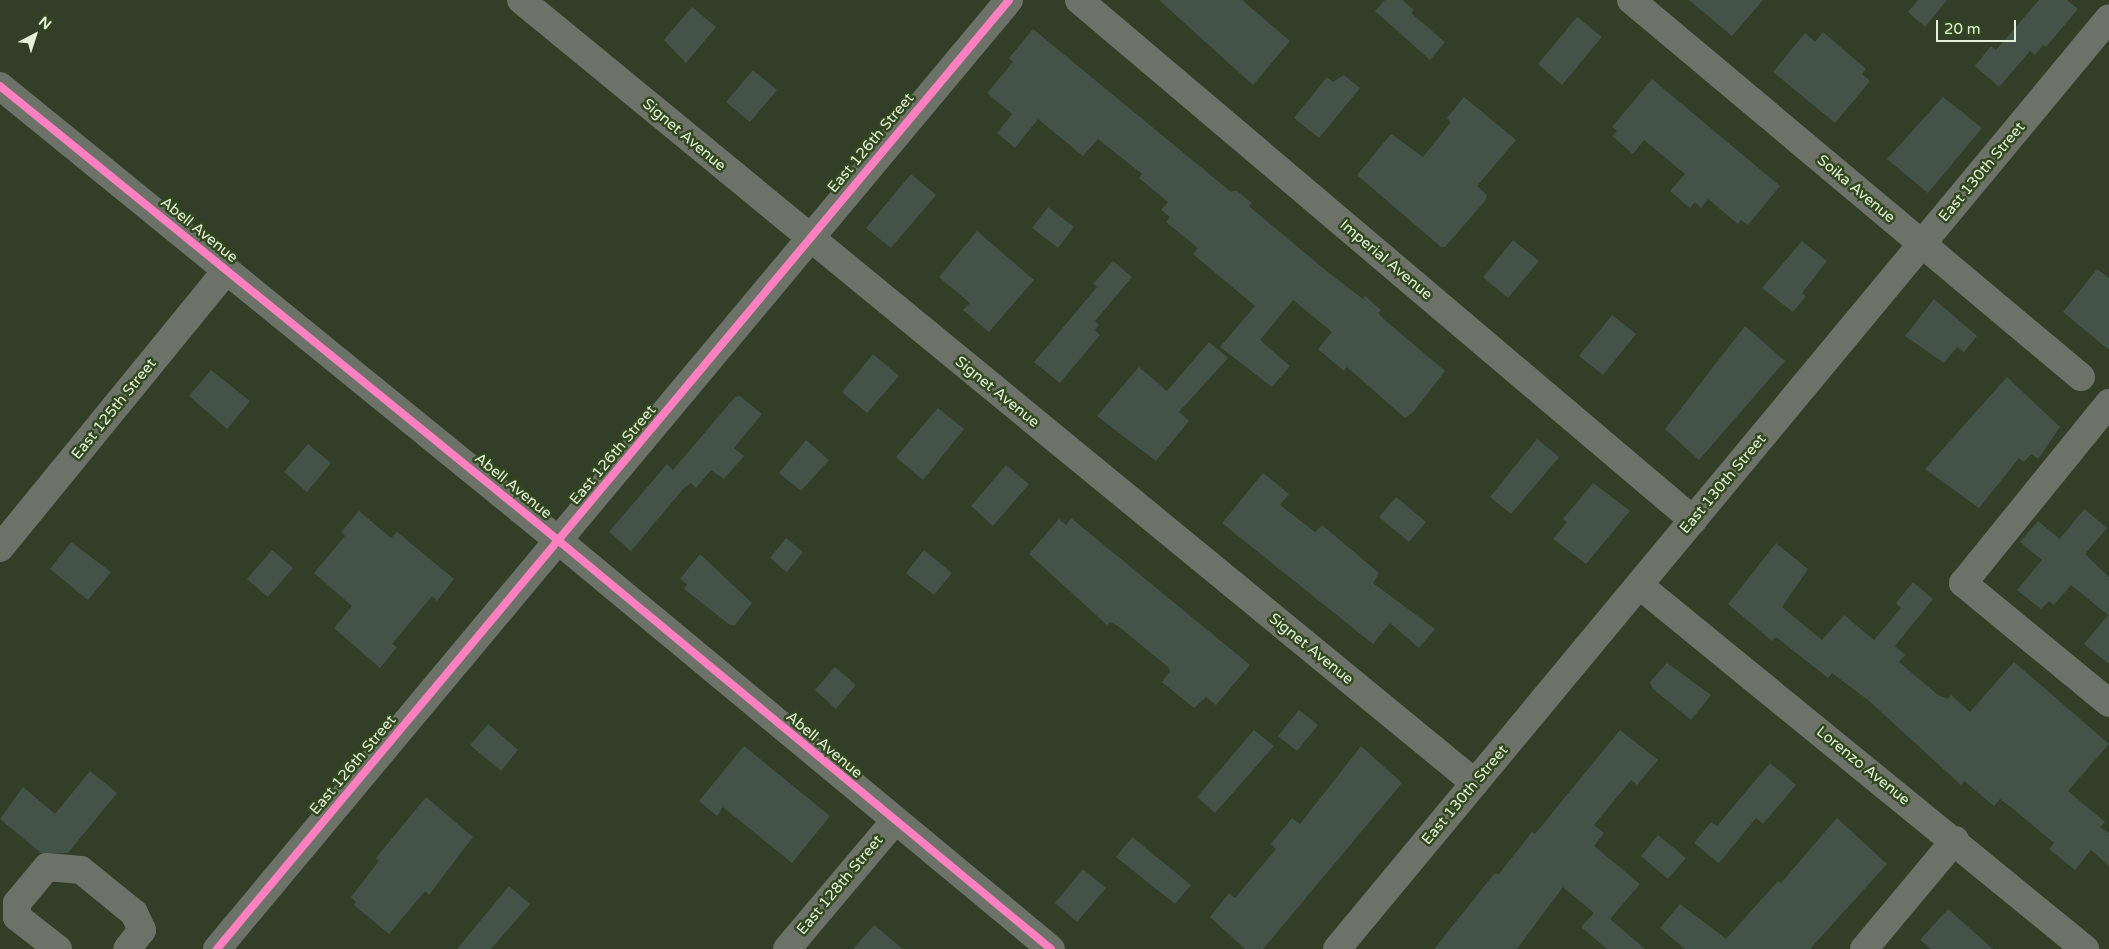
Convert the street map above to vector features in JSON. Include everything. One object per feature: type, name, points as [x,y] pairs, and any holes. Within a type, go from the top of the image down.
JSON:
[{"type":"street","name":"Signet Avenue","points":[[521,0],[1475,784]]},
{"type":"street","name":"East 126th Street","points":[[217,949],[1009,0]]},
{"type":"street","name":"Imperial Avenue","points":[[1079,0],[1693,520]]},
{"type":"street","name":"Soika Avenue","points":[[1632,0],[2081,377]]},
{"type":"street","name":"East 130th Street","points":[[1337,949],[2109,18]]},
{"type":"street","name":"Abell Avenue","points":[[0,86],[559,541],[894,822],[1051,949]]},
{"type":"street","name":"East 125th Street","points":[[0,548],[227,270]]},
{"type":"street","points":[[2109,403],[1963,582],[2109,703]]},
{"type":"street","name":"Lorenzo Avenue","points":[[1639,585],[1955,840],[2085,949]]},
{"type":"street","name":"East 128th Street","points":[[787,949],[894,822]]},
{"type":"street","points":[[1864,949],[1955,840]]},
{"type":"street","points":[[58,949],[17,917],[17,903],[47,867],[81,870],[134,913],[142,930],[127,949]]},
{"type":"building","points":[[1159,0],[1242,0],[1290,41],[1253,85]]},
{"type":"building","points":[[1385,0],[1402,0],[1414,10],[1411,13],[1445,42],[1430,60],[1375,11]]},
{"type":"building","points":[[1689,0],[1763,0],[1732,36]]},
{"type":"building","points":[[1918,0],[1947,0],[1925,27],[1908,12]]},
{"type":"building","points":[[2039,0],[2067,0],[2078,9],[2046,47],[2043,45],[2035,55],[2030,51],[1999,87],[1975,66],[1991,46],[1996,50]]},
{"type":"building","points":[[692,7],[716,27],[686,63],[664,40]]},
{"type":"building","points":[[1577,17],[1602,37],[1562,85],[1538,64]]},
{"type":"building","points":[[1033,29],[1231,192],[1236,190],[1252,203],[1249,206],[1330,274],[1363,299],[1365,296],[1381,310],[1378,313],[1386,321],[1445,371],[1414,411],[1405,418],[1347,367],[1344,371],[1318,349],[1332,332],[1293,300],[1260,340],[1290,366],[1272,387],[1220,347],[1255,306],[1193,254],[1198,248],[1166,222],[1170,217],[1161,210],[1168,202],[1139,178],[1142,174],[1098,139],[1083,156],[1038,119],[1015,148],[997,133],[1012,114],[987,93],[1013,62],[1009,58]]},
{"type":"building","points":[[1823,32],[1866,69],[1862,74],[1870,81],[1835,123],[1773,72],[1805,33],[1815,42]]},
{"type":"building","points":[[753,70],[777,90],[750,122],[726,102]]},
{"type":"building","points":[[1344,75],[1360,88],[1319,138],[1294,118],[1327,77],[1333,82]]},
{"type":"building","points":[[1652,79],[1780,186],[1748,225],[1741,220],[1738,224],[1708,199],[1701,208],[1695,202],[1690,208],[1670,191],[1685,174],[1644,140],[1633,154],[1612,136],[1617,131],[1612,127]]},
{"type":"building","points":[[1464,97],[1516,140],[1477,186],[1487,195],[1485,201],[1445,247],[1441,247],[1357,175],[1391,134],[1423,157],[1451,122],[1447,118]]},
{"type":"building","points":[[1943,97],[1982,128],[1928,193],[1887,159]]},
{"type":"building","points":[[911,174],[936,195],[891,248],[866,228]]},
{"type":"building","points":[[1048,207],[1074,227],[1058,248],[1032,228]]},
{"type":"building","points":[[977,231],[1034,280],[989,332],[963,310],[970,303],[939,277]]},
{"type":"building","points":[[1513,240],[1539,261],[1508,298],[1483,277]]},
{"type":"building","points":[[1802,241],[1827,261],[1802,293],[1806,296],[1793,312],[1762,288]]},
{"type":"building","points":[[1113,261],[1132,277],[1095,321],[1099,325],[1095,330],[1100,335],[1060,383],[1034,362],[1097,287],[1093,284]]},
{"type":"building","points":[[2097,269],[2109,278],[2109,350],[2063,312]]},
{"type":"building","points":[[1934,299],[1977,336],[1964,352],[1957,347],[1944,363],[1905,336]]},
{"type":"building","points":[[1612,315],[1636,334],[1603,375],[1579,356]]},
{"type":"building","points":[[1745,326],[1785,361],[1699,460],[1665,429]]},
{"type":"building","points":[[1209,342],[1228,358],[1179,412],[1189,421],[1156,461],[1097,416],[1139,367],[1167,391]]},
{"type":"building","points":[[873,354],[899,376],[867,413],[842,392]]},
{"type":"building","points":[[211,370],[250,401],[227,429],[189,396]]},
{"type":"building","points":[[2007,377],[2060,427],[2038,459],[2031,454],[2024,462],[2019,458],[1979,508],[1925,469]]},
{"type":"building","points":[[740,396],[762,414],[734,448],[744,456],[724,479],[711,470],[696,488],[691,483],[684,488],[631,551],[609,532],[667,464],[673,470],[735,397]]},
{"type":"building","points":[[938,408],[964,429],[923,480],[896,457]]},
{"type":"building","points":[[1537,439],[1559,457],[1511,514],[1490,497]]},
{"type":"building","points":[[806,440],[829,460],[801,491],[779,473]]},
{"type":"building","points":[[308,444],[331,463],[307,492],[284,472]]},
{"type":"building","points":[[1006,465],[1029,484],[993,526],[971,506]]},
{"type":"building","points":[[1263,473],[1289,494],[1280,505],[1315,532],[1322,525],[1379,573],[1373,583],[1435,629],[1419,648],[1390,623],[1373,644],[1222,523]]},
{"type":"building","points":[[1593,483],[1630,511],[1586,564],[1553,539],[1567,522],[1563,519]]},
{"type":"building","points":[[1396,497],[1426,522],[1409,542],[1379,517]]},
{"type":"building","points":[[2084,509],[2107,528],[2085,554],[2109,577],[2109,664],[2084,644],[2108,615],[2071,585],[2054,605],[2049,601],[2041,609],[2017,590],[2042,560],[2020,542],[2038,521],[2060,539]]},
{"type":"building","points":[[359,511],[391,538],[397,532],[454,579],[437,601],[432,596],[392,644],[397,647],[380,668],[334,628],[352,606],[314,573],[345,536],[341,532]]},
{"type":"building","points":[[1071,518],[1250,665],[1216,705],[1206,697],[1194,708],[1162,682],[1170,671],[1168,667],[1118,626],[1110,622],[1107,625],[1029,554],[1059,519],[1066,525]]},
{"type":"building","points":[[786,538],[803,552],[787,572],[770,558]]},
{"type":"building","points":[[71,542],[111,572],[88,600],[50,569]]},
{"type":"building","points":[[1776,543],[1808,569],[1782,607],[1822,640],[1844,615],[1874,640],[1901,608],[1896,603],[1913,582],[1933,599],[1895,646],[1905,655],[1899,662],[1938,695],[1948,699],[1951,695],[1970,712],[2014,662],[2109,744],[2068,791],[2105,822],[2100,827],[2109,833],[2109,866],[2091,850],[2075,870],[2049,849],[2054,843],[2012,808],[2000,799],[1994,806],[1964,781],[1961,785],[1868,700],[1832,673],[1828,678],[1776,637],[1772,641],[1728,604]]},
{"type":"building","points":[[272,550],[293,568],[268,597],[247,579]]},
{"type":"building","points":[[924,550],[952,573],[934,595],[906,573]]},
{"type":"building","points":[[700,554],[752,603],[735,625],[730,625],[684,589],[687,584],[680,579]]},
{"type":"building","points":[[1667,663],[1711,695],[1691,720],[1653,689],[1650,682]]},
{"type":"building","points":[[835,667],[856,685],[836,709],[815,690]]},
{"type":"building","points":[[1299,710],[1318,725],[1297,751],[1278,736]]},
{"type":"building","points":[[488,724],[518,750],[501,771],[470,745]]},
{"type":"building","points":[[1254,730],[1274,746],[1215,813],[1197,797]]},
{"type":"building","points":[[1620,730],[1658,760],[1637,785],[1631,780],[1594,825],[1604,833],[1594,846],[1640,884],[1610,919],[1645,949],[1607,949],[1581,927],[1594,913],[1563,887],[1517,949],[1434,949],[1494,874],[1499,874],[1532,832],[1535,834]]},
{"type":"building","points":[[744,746],[830,816],[792,863],[723,807],[717,816],[699,801]]},
{"type":"building","points":[[1361,746],[1402,783],[1263,949],[1245,949],[1210,917],[1229,893],[1235,898],[1276,849],[1271,844],[1292,818],[1300,824]]},
{"type":"building","points":[[1770,763],[1796,785],[1763,824],[1756,818],[1719,863],[1694,843],[1711,822],[1717,826]]},
{"type":"building","points":[[90,771],[117,793],[68,853],[41,853],[0,819],[23,787],[55,814]]},
{"type":"building","points":[[426,797],[473,837],[429,895],[425,891],[389,934],[354,905],[356,902],[351,897],[379,861],[376,858]]},
{"type":"building","points":[[1837,818],[1887,864],[1810,949],[1685,949],[1660,928],[1680,904],[1726,939],[1778,881],[1781,883]]},
{"type":"building","points":[[1658,835],[1686,858],[1668,879],[1641,856]]},
{"type":"building","points":[[1132,837],[1191,885],[1175,904],[1116,857]]},
{"type":"building","points":[[1083,869],[1106,888],[1077,922],[1055,903]]},
{"type":"building","points":[[509,886],[530,904],[491,949],[457,949]]},
{"type":"building","points":[[1948,909],[1993,949],[1931,949],[1920,940]]},
{"type":"building","points":[[874,925],[903,949],[853,949]]},
{"type":"cycle path","points":[[217,949],[1009,0]]},
{"type":"cycle path","points":[[0,86],[559,541],[1051,949]]}]
